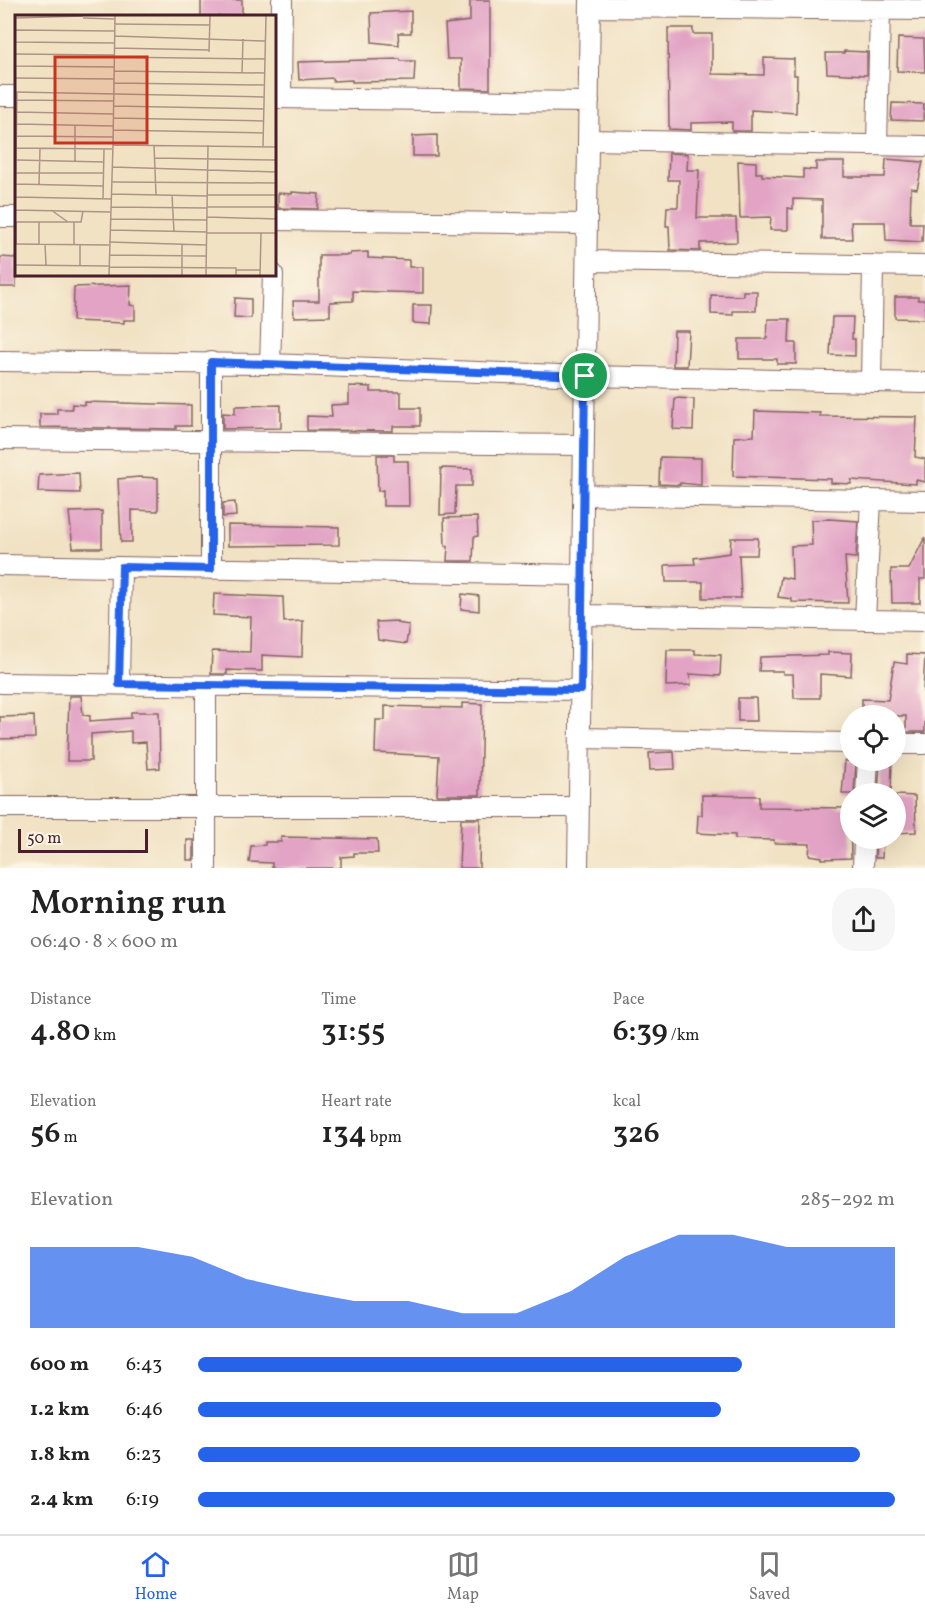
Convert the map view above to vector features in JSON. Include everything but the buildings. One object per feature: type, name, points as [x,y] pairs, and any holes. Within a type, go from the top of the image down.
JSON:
[{"type":"street","points":[[282,0],[278,98],[589,102]]},
{"type":"street","points":[[578,868],[590,3],[925,10]]},
{"type":"street","points":[[877,145],[880,9]]},
{"type":"street","points":[[588,140],[925,146]]},
{"type":"street","points":[[276,220],[587,224]]},
{"type":"street","points":[[587,261],[925,266]]},
{"type":"street","points":[[871,382],[873,265]]},
{"type":"street","points":[[270,364],[273,276]]},
{"type":"street","points":[[0,361],[211,362],[585,376],[925,383]]},
{"type":"street","points":[[211,362],[211,569]]},
{"type":"street","points":[[0,439],[584,445]]},
{"type":"street","points":[[583,495],[925,501]]},
{"type":"street","points":[[865,620],[871,500]]},
{"type":"street","points":[[0,565],[582,575]]},
{"type":"street","points":[[119,684],[122,567]]},
{"type":"street","points":[[582,615],[925,621]]},
{"type":"street","points":[[0,683],[581,690]]},
{"type":"street","points":[[206,686],[206,868]]},
{"type":"street","points":[[580,738],[840,743]]},
{"type":"street","points":[[906,744],[925,744]]},
{"type":"street","points":[[0,807],[579,807]]},
{"type":"street","points":[[863,868],[864,849]]},
{"type":"route","points":[[211,362],[585,376],[581,690],[119,684],[122,567],[211,569],[211,362]]}]
